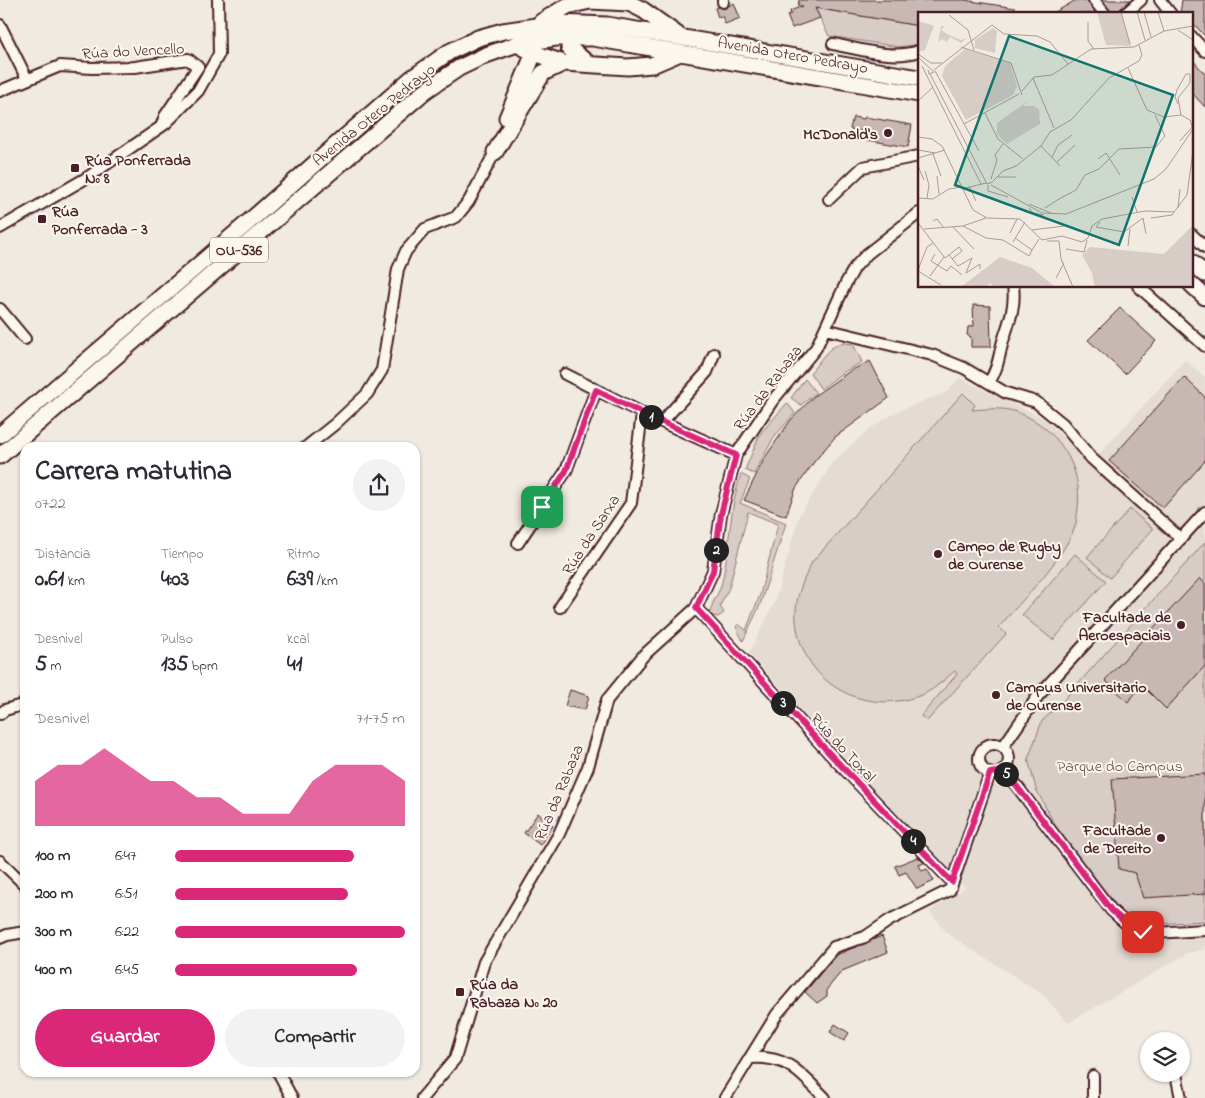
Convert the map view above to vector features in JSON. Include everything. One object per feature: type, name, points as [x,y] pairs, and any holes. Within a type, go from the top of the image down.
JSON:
[{"type":"main road","points":[[589,64],[569,48],[569,38],[570,22],[590,1]]},
{"type":"main road","points":[[517,44],[534,53],[564,63],[628,67],[652,65],[681,45],[634,4],[590,1],[567,6],[536,26]]},
{"type":"main road","points":[[628,67],[646,39],[634,4]]},
{"type":"main road","name":"Avenida Otero Pedrayo","points":[[0,435],[244,226],[412,78],[450,52],[478,38],[503,31],[570,22],[607,24],[646,39]]},
{"type":"main road","name":"Avenida Otero Pedrayo","points":[[0,456],[425,91],[459,68],[486,54],[517,44],[556,38],[646,39],[918,78]]},
{"type":"main road","name":"Avenida Otero Pedrayo","points":[[681,45],[918,94]]},
{"type":"main road","points":[[495,152],[534,53]]},
{"type":"main road","points":[[495,152],[543,74],[564,63]]},
{"type":"main road","points":[[1192,263],[1205,274]]},
{"type":"main road","points":[[1192,285],[1205,297]]},
{"type":"street","points":[[0,228],[88,177],[160,128],[198,91],[219,54],[218,0]]},
{"type":"street","points":[[1094,0],[1103,12]]},
{"type":"street","points":[[1127,12],[1141,0]]},
{"type":"street","points":[[1163,1],[1170,12]]},
{"type":"street","points":[[0,25],[27,79]]},
{"type":"street","points":[[1192,37],[1205,51]]},
{"type":"street","name":"Avenida Otero Pedrayo","points":[[833,44],[886,54],[918,52]]},
{"type":"street","name":"Rúa do Vencello","points":[[0,91],[60,66],[92,68],[135,67],[188,60],[198,66],[165,116],[160,128]]},
{"type":"street","points":[[312,442],[367,394],[382,370],[398,269],[406,251],[425,229],[456,217],[469,201],[495,152]]},
{"type":"street","points":[[830,199],[863,167],[918,156]]},
{"type":"street","name":"Rúa da Rabaza","points":[[422,1098],[455,1059],[484,962],[559,834],[588,767],[607,700],[643,656],[696,608],[713,571],[721,514],[736,455],[772,400],[816,348],[855,267],[868,254],[918,214]]},
{"type":"street","points":[[1192,235],[1205,247]]},
{"type":"street","points":[[989,382],[995,374],[1012,314],[1013,288]]},
{"type":"street","points":[[1140,288],[1205,346]]},
{"type":"street","points":[[0,309],[25,339]]},
{"type":"street","points":[[825,329],[932,354],[964,368],[1006,393],[1036,402],[1063,424],[1091,458],[1181,539]]},
{"type":"street","points":[[662,422],[707,372],[714,354]]},
{"type":"street","points":[[565,374],[642,413],[736,455]]},
{"type":"street","points":[[518,543],[566,471],[596,390]]},
{"type":"street","name":"Rúa da Sarxa","points":[[560,606],[631,502],[642,413]]},
{"type":"street","points":[[1003,747],[1038,696],[1205,512]]},
{"type":"street","name":"Rúa do Toxal","points":[[696,608],[830,754],[952,882]]},
{"type":"street","points":[[0,714],[5,710],[20,706]]},
{"type":"street","points":[[994,744],[1003,747],[1007,752],[1009,759],[1007,766],[1002,771],[990,773],[982,768],[980,754],[985,746],[994,744]]},
{"type":"street","points":[[1002,771],[1016,785],[1111,910],[1122,921],[1131,928],[1155,933],[1205,930]]},
{"type":"street","points":[[725,1098],[777,1014],[834,947],[864,938],[890,920],[950,890],[990,773]]},
{"type":"street","points":[[0,861],[20,880]]},
{"type":"street","points":[[0,938],[20,933]]},
{"type":"street","points":[[750,1058],[776,1058],[797,1071],[825,1098]]},
{"type":"street","points":[[1093,1076],[1093,1098]]},
{"type":"street","points":[[281,1077],[292,1098]]},
{"type":"street","points":[[1178,1082],[1181,1098]]},
{"type":"shaded area","name":"Campus Universitario de Ourense","points":[[1185,360],[1205,377],[1205,949],[1188,953],[1068,1023],[1042,994],[948,934],[929,911],[965,888],[749,653],[775,602],[799,516],[833,462],[871,428],[898,411],[947,392],[959,378],[1045,419],[1090,464]]},
{"type":"green space","points":[[815,8],[918,26],[918,44],[899,47],[829,36]]},
{"type":"green space","points":[[845,343],[853,344],[862,362],[842,373],[821,389],[810,373],[829,350]]},
{"type":"green space","points":[[805,379],[816,393],[801,405],[791,398]]},
{"type":"green space","points":[[963,393],[975,405],[972,410],[1012,410],[1044,427],[1055,438],[1071,463],[1076,477],[1078,492],[1077,520],[1069,540],[1052,566],[999,627],[1006,634],[927,721],[921,716],[957,674],[955,671],[924,694],[902,700],[881,702],[860,698],[841,690],[824,679],[811,663],[801,643],[796,621],[796,605],[802,583],[812,562]]},
{"type":"green space","points":[[787,403],[795,413],[774,437],[754,474],[745,470],[760,434]]},
{"type":"green space","points":[[741,474],[750,479],[740,503],[786,523],[760,605],[743,641],[736,627],[738,624],[746,630],[760,595],[778,524],[748,512],[729,588],[720,606],[724,613],[718,617],[710,615],[722,582],[734,501]]},
{"type":"green space","points":[[1130,509],[1153,529],[1110,578],[1087,557]]},
{"type":"green space","name":"Parque do Campus","points":[[1205,542],[1205,921],[1157,924],[1135,922],[1120,910],[1055,825],[1036,789],[1028,759],[1042,721],[1059,705]]},
{"type":"green space","points":[[1075,554],[1106,581],[1053,640],[1022,615]]},
{"type":"building","points":[[799,0],[964,0],[1015,8],[1014,12],[918,12],[918,26],[815,8],[820,18],[792,28],[787,15],[791,14],[790,11],[803,6],[798,6]]},
{"type":"building","points":[[1076,0],[1087,0],[1095,12],[1055,12]]},
{"type":"building","points":[[1103,0],[1131,0],[1119,12],[1111,12]]},
{"type":"building","points":[[1182,0],[1205,0],[1205,36],[1192,22],[1192,12],[1180,12]]},
{"type":"building","points":[[734,3],[740,18],[725,24],[722,16],[718,17],[715,8],[723,9]]},
{"type":"building","points":[[1192,59],[1205,74],[1205,107],[1192,93]]},
{"type":"building","name":"McDonald's","points":[[853,117],[864,119],[865,117],[912,125],[908,147],[861,139],[862,131],[850,129]]},
{"type":"building","points":[[973,305],[990,306],[991,347],[971,347],[971,337],[967,335],[968,327],[974,326]]},
{"type":"building","points":[[1120,308],[1156,341],[1125,374],[1088,340]]},
{"type":"building","points":[[870,361],[889,398],[835,437],[796,488],[786,516],[744,500],[764,459],[790,421],[814,396],[850,371]]},
{"type":"building","points":[[1184,377],[1205,397],[1205,461],[1163,508],[1109,461]]},
{"type":"building","name":"Facultade de Aeroespaciais","points":[[1200,578],[1205,584],[1205,666],[1166,709],[1142,685],[1128,702],[1105,680]]},
{"type":"building","points":[[570,690],[589,696],[585,710],[565,706]]},
{"type":"building","name":"Facultade de Dereito","points":[[1205,774],[1205,894],[1143,898],[1135,873],[1119,869],[1112,779]]},
{"type":"building","points":[[538,813],[553,826],[540,845],[524,833]]},
{"type":"building","points":[[918,857],[924,863],[919,865],[922,871],[927,869],[934,881],[917,889],[906,872],[899,875],[895,866]]},
{"type":"building","points":[[882,936],[888,952],[842,971],[827,989],[827,996],[817,1003],[805,992],[836,955]]},
{"type":"building","points":[[835,1024],[849,1033],[844,1041],[830,1032]]},
{"type":"place","name":"McDonald's","points":[[888,133]]},
{"type":"place","name":"Rúa Ponferrada Nº 8","points":[[75,168]]},
{"type":"place","name":"Rúa Ponferrada - 3","points":[[42,219]]},
{"type":"place","name":"Campo de Rugby de Ourense","points":[[938,554]]},
{"type":"place","name":"Facultade de Aeroespaciais","points":[[1181,625]]},
{"type":"place","name":"Campus Universitario de Ourense","points":[[996,695]]},
{"type":"place","name":"Facultade de Dereito","points":[[1161,838]]},
{"type":"place","name":"Rúa da Rabaza Nº 20","points":[[460,992]]},
{"type":"route","points":[[542,507],[566,471],[596,390],[736,455],[721,514],[713,571],[696,608],[830,754],[952,882],[990,773],[1002,771],[1016,785],[1111,910],[1131,928],[1143,932]]}]
